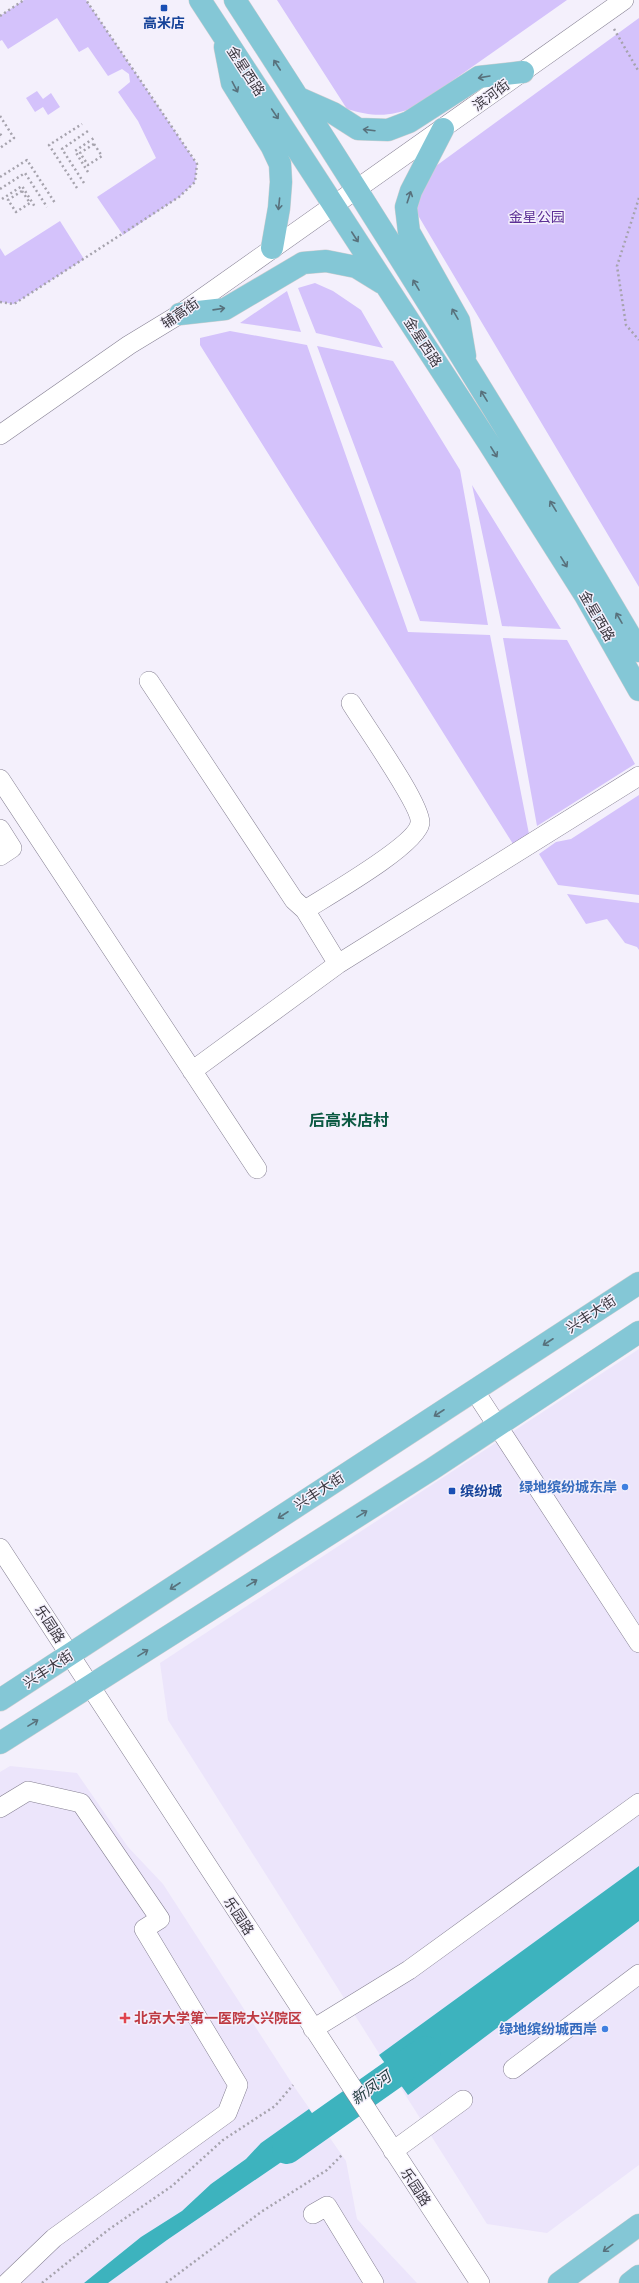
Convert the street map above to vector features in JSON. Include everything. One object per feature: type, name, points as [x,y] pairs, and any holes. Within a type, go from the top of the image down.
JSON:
[{"type":"main road","name":"金星西路","points":[[200,0],[387,286],[585,596],[639,690]]},
{"type":"main road","name":"金星西路","points":[[235,0],[357,188],[580,550],[639,652]]},
{"type":"main road","points":[[223,36],[232,83],[272,147],[280,164],[281,182],[279,208],[272,248]]},
{"type":"main road","points":[[299,98],[333,113],[358,128],[388,130],[409,122],[479,77],[523,72]]},
{"type":"main road","points":[[443,129],[411,191],[406,207],[409,232],[460,321],[466,365]]},
{"type":"main road","points":[[180,314],[225,309],[303,263],[326,261],[356,266],[387,286]]},
{"type":"main road","name":"兴丰大街","points":[[0,1700],[639,1282]]},
{"type":"main road","points":[[0,1744],[496,1427],[639,1332]]},
{"type":"main road","points":[[559,2283],[639,2225]]},
{"type":"main road","points":[[630,2283],[639,2276]]},
{"type":"street","name":"滨河街","points":[[357,188],[443,129],[624,0]]},
{"type":"street","name":"辅高街","points":[[0,435],[129,345],[180,314],[357,188]]},
{"type":"street","points":[[149,681],[294,900],[305,910],[338,964]]},
{"type":"street","points":[[305,910],[400,849],[417,832],[420,822],[412,799],[351,703]]},
{"type":"street","points":[[192,1071],[338,964],[639,776]]},
{"type":"street","points":[[0,779],[258,1169]]},
{"type":"street","points":[[0,829],[12,848],[0,856]]},
{"type":"street","points":[[474,1390],[496,1427],[639,1642]]},
{"type":"street","name":"乐园路","points":[[0,1548],[324,2047],[480,2283]]},
{"type":"street","points":[[0,1808],[28,1791],[81,1803],[160,1919],[144,1929],[238,2085],[227,2113],[54,2238],[6,2283]]},
{"type":"street","points":[[313,2029],[409,1970],[639,1803]]},
{"type":"street","points":[[513,2069],[639,1974]]},
{"type":"street","points":[[393,2151],[462,2100]]},
{"type":"street","points":[[313,2214],[327,2206],[374,2283]]},
{"type":"path","points":[[0,16],[24,0]]},
{"type":"path","points":[[0,302],[14,304],[179,197],[195,182],[197,164],[86,0]]},
{"type":"path","points":[[605,14],[639,72]]},
{"type":"path","points":[[0,116],[14,138],[0,148]]},
{"type":"path","points":[[77,188],[49,146],[82,124]]},
{"type":"path","points":[[84,183],[62,149],[88,131]]},
{"type":"path","points":[[0,134],[2,136],[0,137]]},
{"type":"path","points":[[88,172],[75,151],[94,138]]},
{"type":"path","points":[[94,144],[102,156],[88,165],[80,153],[94,144]]},
{"type":"path","points":[[0,177],[27,160],[55,203]]},
{"type":"path","points":[[0,189],[25,173],[47,207]]},
{"type":"path","points":[[2,199],[22,186],[35,207]]},
{"type":"path","points":[[22,191],[30,203],[16,212],[8,200],[22,191]]},
{"type":"path","points":[[639,198],[617,266],[626,325],[639,340]]},
{"type":"path","points":[[42,2283],[108,2230],[172,2186],[223,2140],[275,2106],[293,2085]]},
{"type":"path","points":[[166,2283],[261,2212],[327,2170],[342,2155]]},
{"type":"shaded area","points":[[639,1349],[639,2165],[547,2233],[487,2224],[168,1720],[160,1663]]},
{"type":"shaded area","name":"北京大学第一医院大兴院区","points":[[10,1766],[77,1773],[128,1847],[163,1884],[293,2085],[346,2161],[357,2219],[417,2283],[0,2283],[0,1772]]},
{"type":"green space","points":[[24,0],[86,0],[197,164],[195,182],[179,197],[123,235],[97,197],[156,158],[138,121],[118,92],[130,82],[129,74],[122,69],[108,76],[88,47],[79,52],[57,18],[8,49],[2,40],[0,41],[0,16]]},
{"type":"green space","points":[[277,0],[567,0],[415,107],[397,113],[373,115],[347,109]]},
{"type":"green space","name":"金星公园","points":[[639,18],[639,587],[403,190]]},
{"type":"green space","points":[[37,91],[43,99],[51,93],[60,107],[48,115],[43,107],[35,112],[26,98]]},
{"type":"green space","points":[[60,221],[84,259],[14,304],[0,302],[0,248],[5,256]]},
{"type":"green space","points":[[315,283],[333,291],[361,310],[383,348],[316,333],[298,288]]},
{"type":"green space","points":[[287,291],[301,332],[240,323]]},
{"type":"green space","points":[[230,331],[307,345],[408,632],[490,635],[529,834],[513,844],[200,345],[200,338]]},
{"type":"green space","points":[[317,346],[393,361],[460,470],[488,625],[420,621]]},
{"type":"green space","points":[[472,485],[561,629],[502,626]]},
{"type":"green space","points":[[503,638],[567,640],[635,764],[537,826]]},
{"type":"green space","points":[[639,795],[639,895],[558,885],[539,854],[556,842],[571,839]]},
{"type":"green space","points":[[567,894],[639,903],[639,950],[637,947],[625,943],[607,919],[586,924]]},
{"type":"water","points":[[639,1866],[639,1921],[408,2095],[379,2055]]},
{"type":"water","points":[[309,2109],[324,2130],[296,2152],[167,2240],[108,2283],[84,2283],[141,2237],[182,2211],[211,2184],[246,2159],[261,2143]]},
{"type":"waterway","name":"新凤河","points":[[287,2149],[426,2051]]},
{"type":"place","name":"高米店","points":[[164,8]]},
{"type":"place","name":"绿地缤纷城东岸","points":[[625,1487]]},
{"type":"place","name":"缤纷城","points":[[452,1491]]},
{"type":"place","name":"北京大学第一医院大兴院区","points":[[125,2018]]},
{"type":"place","name":"绿地缤纷城西岸","points":[[605,2029]]},
{"type":"district","name":"后高米店村","points":[[349,1120]]}]
